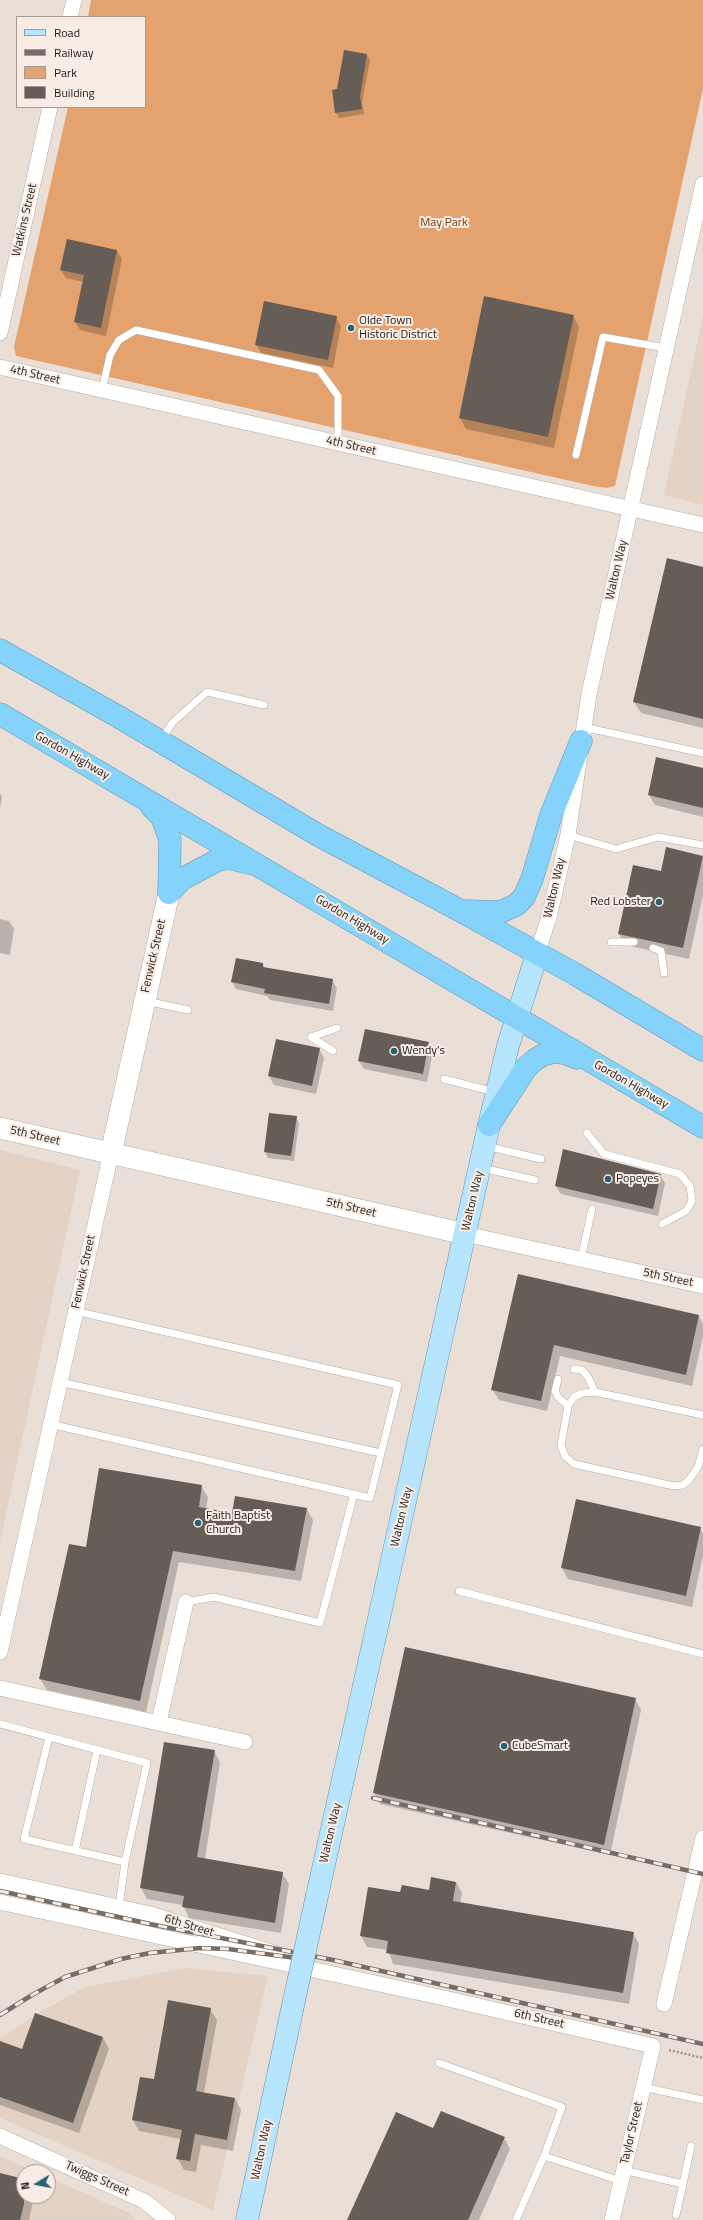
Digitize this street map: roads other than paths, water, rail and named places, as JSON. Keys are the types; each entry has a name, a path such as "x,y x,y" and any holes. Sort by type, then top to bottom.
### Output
{"highway":[{"path":"0,635 65,673 119,717"},
{"path":"0,650 161,741 318,835 461,911 703,1050"},
{"name":"Gordon Highway","path":"0,714 142,796 703,1127"},
{"path":"461,911 499,912 516,905 524,897 532,879 551,815 582,734"},
{"path":"142,796 162,817 167,829 170,840 169,893"},
{"path":"169,893 182,879 218,860 229,858 259,866"},
{"path":"490,1125 526,1068 543,1055 564,1053 598,1066"}],"main road":[{"name":"Fenwick Street","path":"111,1153 169,893"},
{"name":"Walton Way","path":"247,2220 317,1896 497,1093 517,1018 537,954"},
{"name":"5th Street","path":"0,1128 465,1234"}],"street":[{"path":"70,16 74,0"},
{"name":"Watkins Street","path":"0,333 50,108"},
{"name":"Walton Way","path":"537,954 549,917 568,835 582,734 703,184"},
{"name":"4th Street","path":"0,367 703,525"},
{"name":"Fenwick Street","path":"0,1652 111,1153"},
{"name":"5th Street","path":"465,1234 703,1286"},
{"path":"159,1722 186,1602"},
{"path":"0,1688 245,1742"},
{"path":"664,2004 703,1838"},
{"name":"6th Street","path":"0,1881 150,1914 374,1983"},
{"name":"6th Street","path":"0,1902 374,1983 653,2046"},
{"name":"Taylor Street","path":"612,2220 653,2046"},
{"name":"Twiggs Street","path":"0,2136 144,2200 168,2220"}],"lane":[{"path":"102,390 110,356 120,340 136,330 319,370 338,396 338,443"},
{"path":"576,455 603,337 666,348"},
{"path":"161,741 173,722 207,692 264,705"},
{"path":"582,734 703,753"},
{"path":"568,835 616,848 658,838 703,846"},
{"path":"611,942 634,942"},
{"path":"653,948 661,951 664,972"},
{"path":"144,1001 188,1010"},
{"path":"334,1051 311,1036 337,1028"},
{"path":"444,1079 497,1093"},
{"path":"587,1133 604,1154 680,1174 690,1186 692,1201 686,1211 662,1224"},
{"path":"485,1146 540,1159"},
{"path":"480,1168 535,1180"},
{"path":"581,1259 592,1209"},
{"path":"50,1424 370,1498 398,1385 75,1311"},
{"path":"574,1369 582,1370 588,1376 595,1392"},
{"path":"558,1380 555,1391 558,1397 568,1406"},
{"path":"60,1382 381,1453"},
{"path":"703,1415 595,1392 582,1393 574,1397 568,1406 561,1445 565,1456 574,1464 674,1486 683,1485 690,1480 698,1467 703,1449"},
{"path":"186,1602 214,1597 320,1623 354,1494"},
{"path":"459,1591 703,1654"},
{"path":"0,1724 147,1764 125,1862 119,1907"},
{"path":"49,1737 24,1839 125,1862"},
{"path":"75,1850 97,1750"},
{"path":"439,2063 562,2107 544,2156 516,2220"},
{"path":"643,2087 703,2100"},
{"path":"676,2215 691,2146"},
{"path":"544,2156 622,2176 682,2184"}],"railway":[{"path":"373,1798 703,1874"},
{"path":"0,1891 150,1924 333,1960 703,2044"},
{"path":"0,2015 65,1977 121,1959 150,1953 200,1948 228,1949 296,1958"}],"place":[{"name":"Olde Town Historic District","path":"351,328"},
{"name":"Red Lobster","path":"659,902"},
{"name":"Wendy's","path":"394,1051"},
{"name":"Popeyes","path":"608,1179"},
{"name":"Faith Baptist Church","path":"198,1523"},
{"name":"CubeSmart","path":"504,1746"}],"park label":[{"name":"May Park","path":"444,223"}]}
